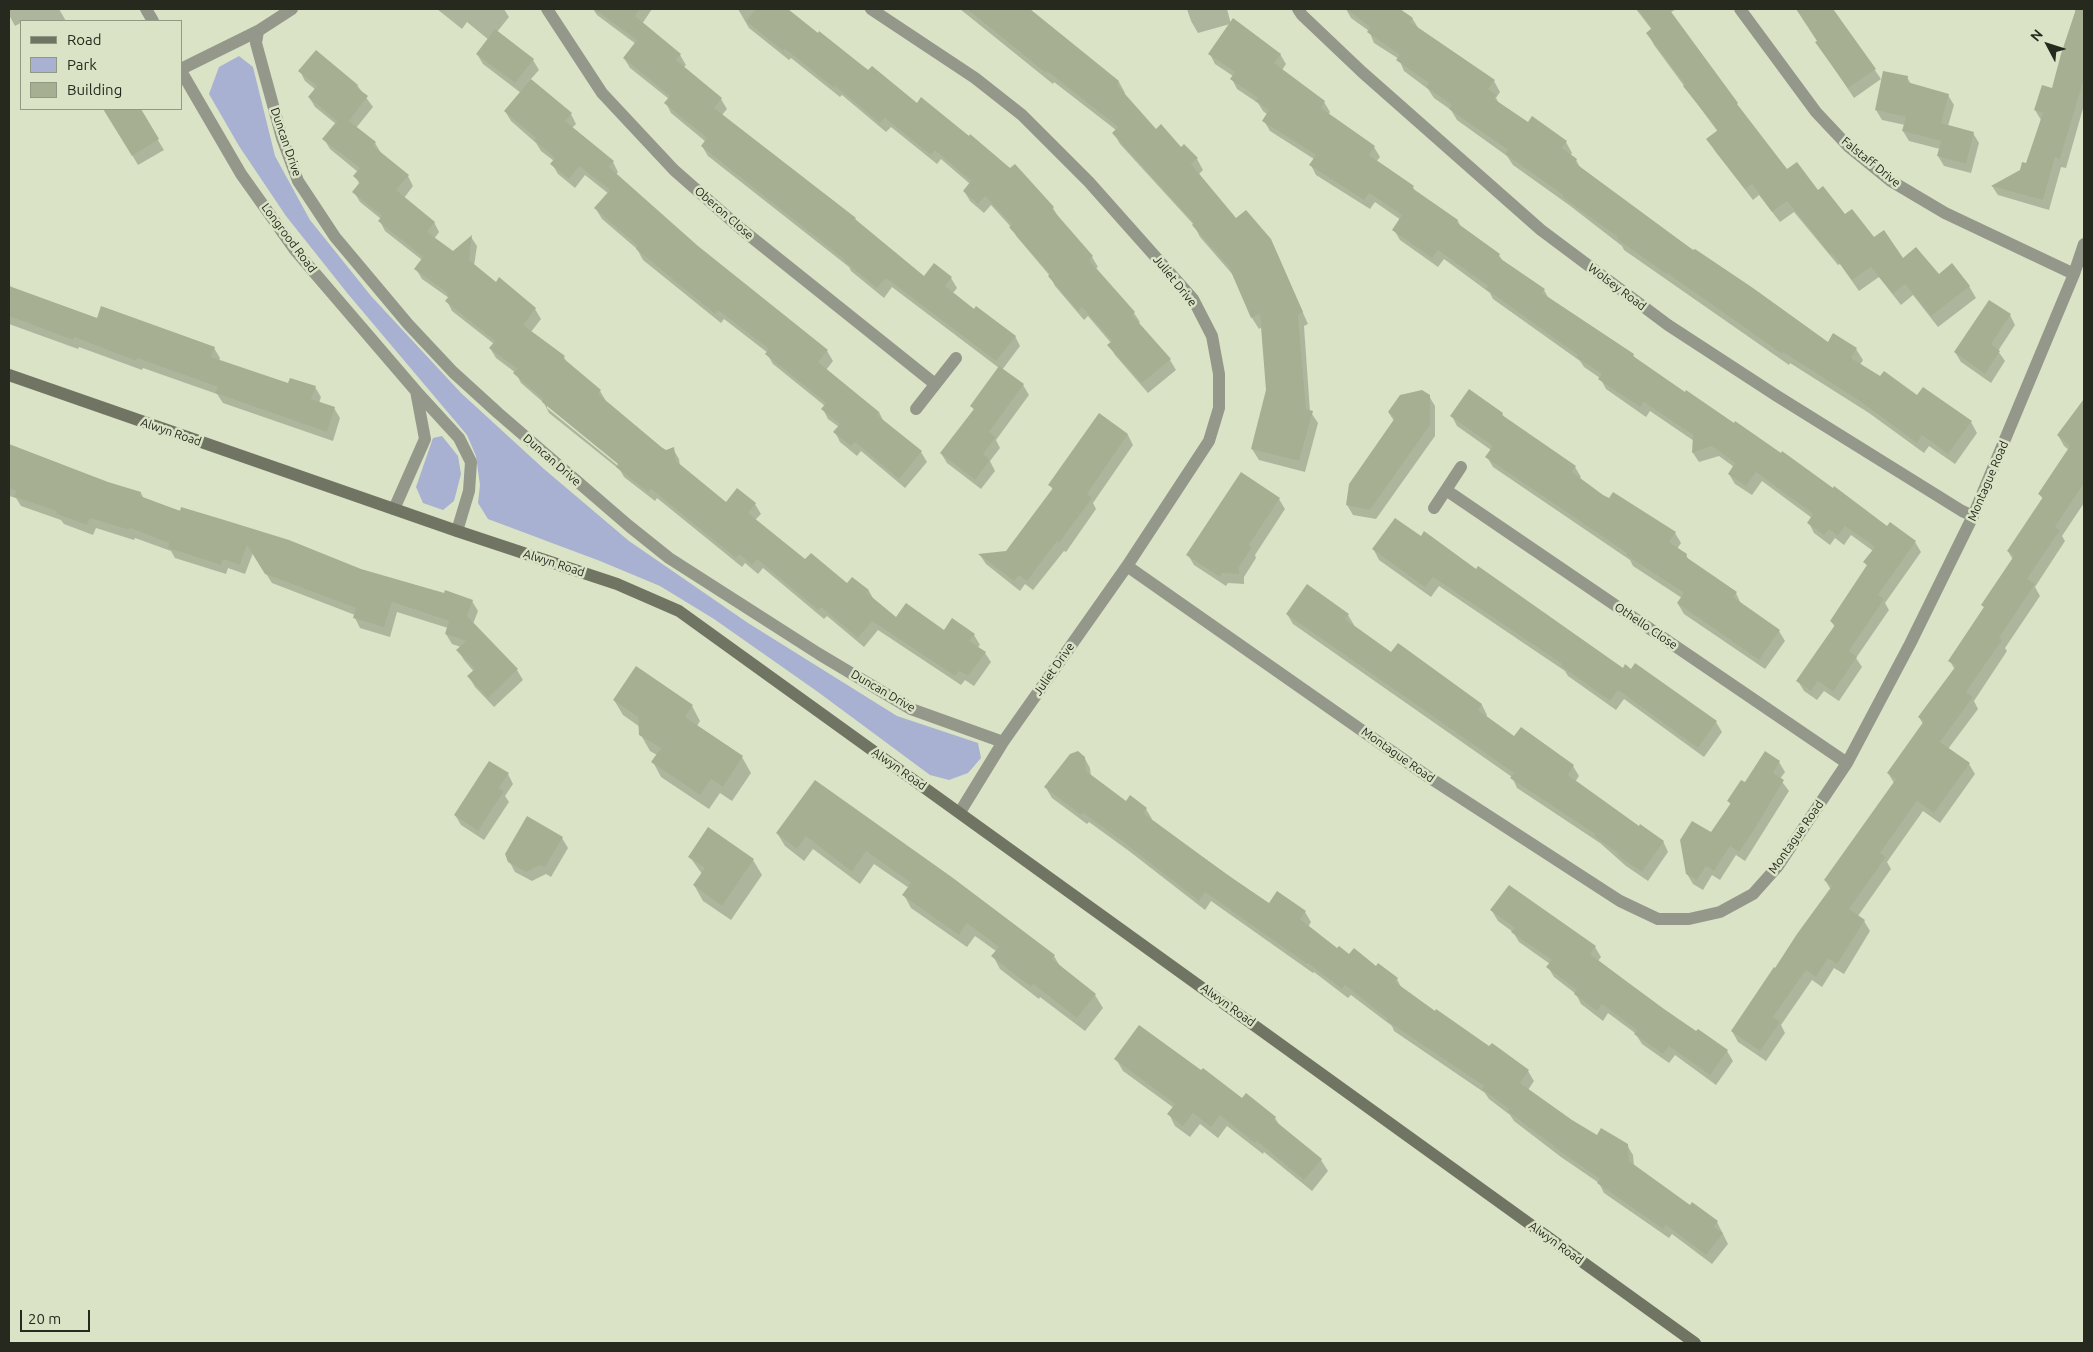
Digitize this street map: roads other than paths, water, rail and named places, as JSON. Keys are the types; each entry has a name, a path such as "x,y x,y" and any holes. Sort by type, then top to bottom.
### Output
{"street":[{"path":"146,9 153,20"},
{"path":"182,69 258,31 292,9"},
{"name":"Oberon Close","path":"547,9 602,93 674,170 740,228 935,384"},
{"name":"Juliet Drive","path":"871,9 975,78 1022,115 1089,182 1194,299 1212,336 1219,374 1219,408 1209,441 1128,566 1003,742 960,812"},
{"name":"Wolsey Road","path":"1298,9 1362,72 1549,236 1668,325 1777,396 1973,516"},
{"name":"Falstaff Drive","path":"1740,9 1816,112 1848,146 1891,181 1945,213 2074,274"},
{"name":"Duncan Drive","path":"258,31 256,43 282,138 298,181 335,238 408,324 453,372 578,482 669,558 819,654 911,709 1003,742"},
{"name":"Longrood Road","path":"182,72 242,174 295,250 416,391 459,438 471,462 469,491 456,531"},
{"name":"Montague Road","path":"1128,566 1427,776 1620,901 1658,919 1689,919 1720,912 1753,894 1778,866 1847,763 1910,644 1973,516 2074,274 2084,244"},
{"path":"916,409 956,358"},
{"name":"Alwyn Road","path":"9,375 456,531 617,584 679,611 1695,1343"},
{"path":"394,509 425,439 416,391"},
{"path":"1434,508 1462,467"},
{"name":"Othello Close","path":"1446,490 1847,763"}]}
